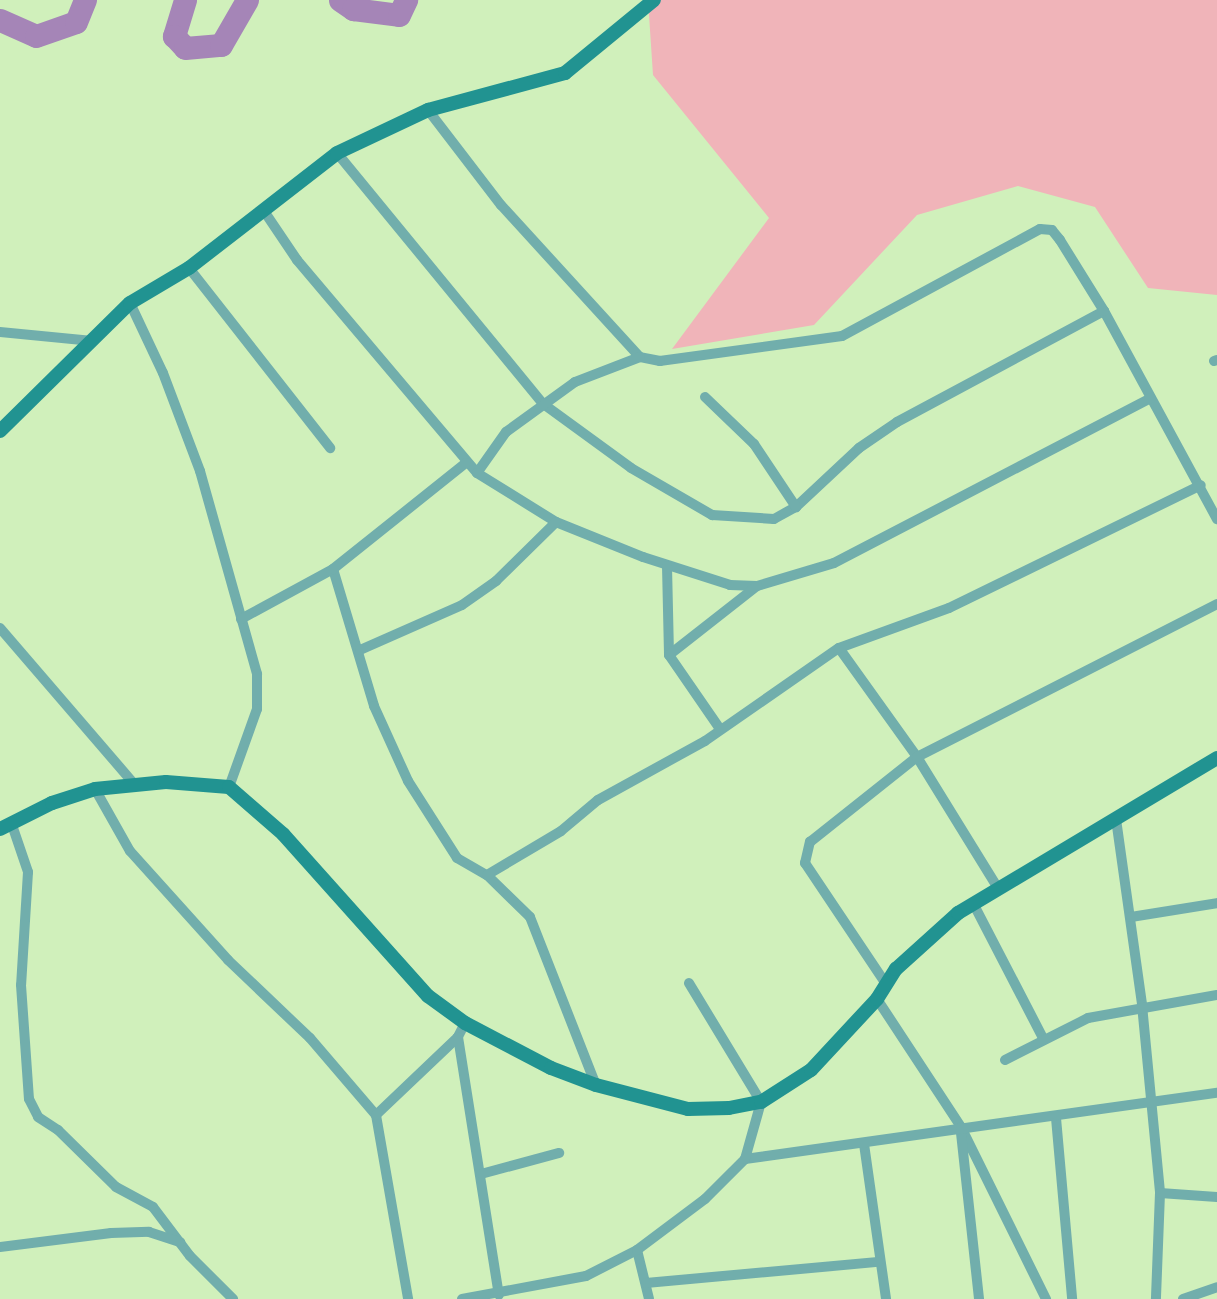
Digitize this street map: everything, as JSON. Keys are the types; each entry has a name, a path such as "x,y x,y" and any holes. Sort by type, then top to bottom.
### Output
{"main road":[{"path":"0,431 29,398 94,341 130,303 189,268 337,153 428,110 565,73 654,0"},
{"path":"6,826 52,803 95,789 134,784 205,783 229,787 283,834 461,1030 596,1085 688,1109 761,1102 811,1070 877,999 884,981 925,940 998,888 1217,758"}],"street":[{"path":"428,110 501,205 640,356"},
{"path":"337,153 542,402 631,468 712,515 774,519 796,507 859,448 897,422 1104,311"},
{"path":"264,211 297,260 477,473 556,522 667,566 730,585 757,586 834,564 1151,398"},
{"path":"477,473 506,432 542,402 575,382 640,356 660,360 842,336 1040,229 1052,230 1060,240 1104,311 1201,485 1217,519"},
{"path":"189,268 330,448"},
{"path":"130,303 193,451 241,619 258,692 229,787"},
{"path":"0,332 94,341"},
{"path":"705,397 754,444 796,507"},
{"path":"241,619 333,569 466,463"},
{"path":"487,876 561,831 598,800 719,729 839,648 949,608 1201,485"},
{"path":"360,650 462,605 516,564 556,522"},
{"path":"667,566 669,655 719,729"},
{"path":"333,569 360,650 374,706 408,781 457,858 487,876 512,897 540,934 596,1085"},
{"path":"669,655 757,586"},
{"path":"884,981 805,863 804,852 810,842 918,757 1217,604"},
{"path":"0,628 134,784"},
{"path":"839,648 918,757 998,888"},
{"path":"95,789 130,851 228,960 310,1038 376,1115 408,1299"},
{"path":"1116,819 1142,1005 1160,1193 1156,1299"},
{"path":"6,826 28,872 22,985 29,1099 38,1117 58,1130 116,1187 153,1207 214,1284 233,1299"},
{"path":"974,903 1043,1038"},
{"path":"1131,916 1217,903"},
{"path":"462,1299 499,1295 586,1276 638,1250 705,1199 745,1159 761,1102 689,983"},
{"path":"1005,1060 1043,1038 1088,1018 1142,1005 1217,995"},
{"path":"877,999 961,1127 1046,1299"},
{"path":"376,1115 461,1030"},
{"path":"461,1030 499,1295"},
{"path":"745,1159 864,1144 961,1127 1150,1105 1217,1093"},
{"path":"1056,1118 1072,1299"},
{"path":"961,1127 979,1299"},
{"path":"864,1144 878,1262 886,1299"},
{"path":"481,1174 559,1153"},
{"path":"1160,1193 1217,1196"},
{"path":"0,1247 111,1233 149,1232 180,1242"},
{"path":"638,1250 649,1299"},
{"path":"646,1283 878,1262"},
{"path":"1183,1299 1217,1287"}],"shaded area":[{"path":"648,0 1217,0 1217,295 1148,288 1095,207 1018,186 917,215 814,325 672,349 769,218 653,75"}],"waterway":[{"path":"0,20 36,36 76,22 85,0"},
{"path":"185,0 174,36 185,48 221,45 247,0"},
{"path":"340,0 353,9 399,15 406,0"}]}
